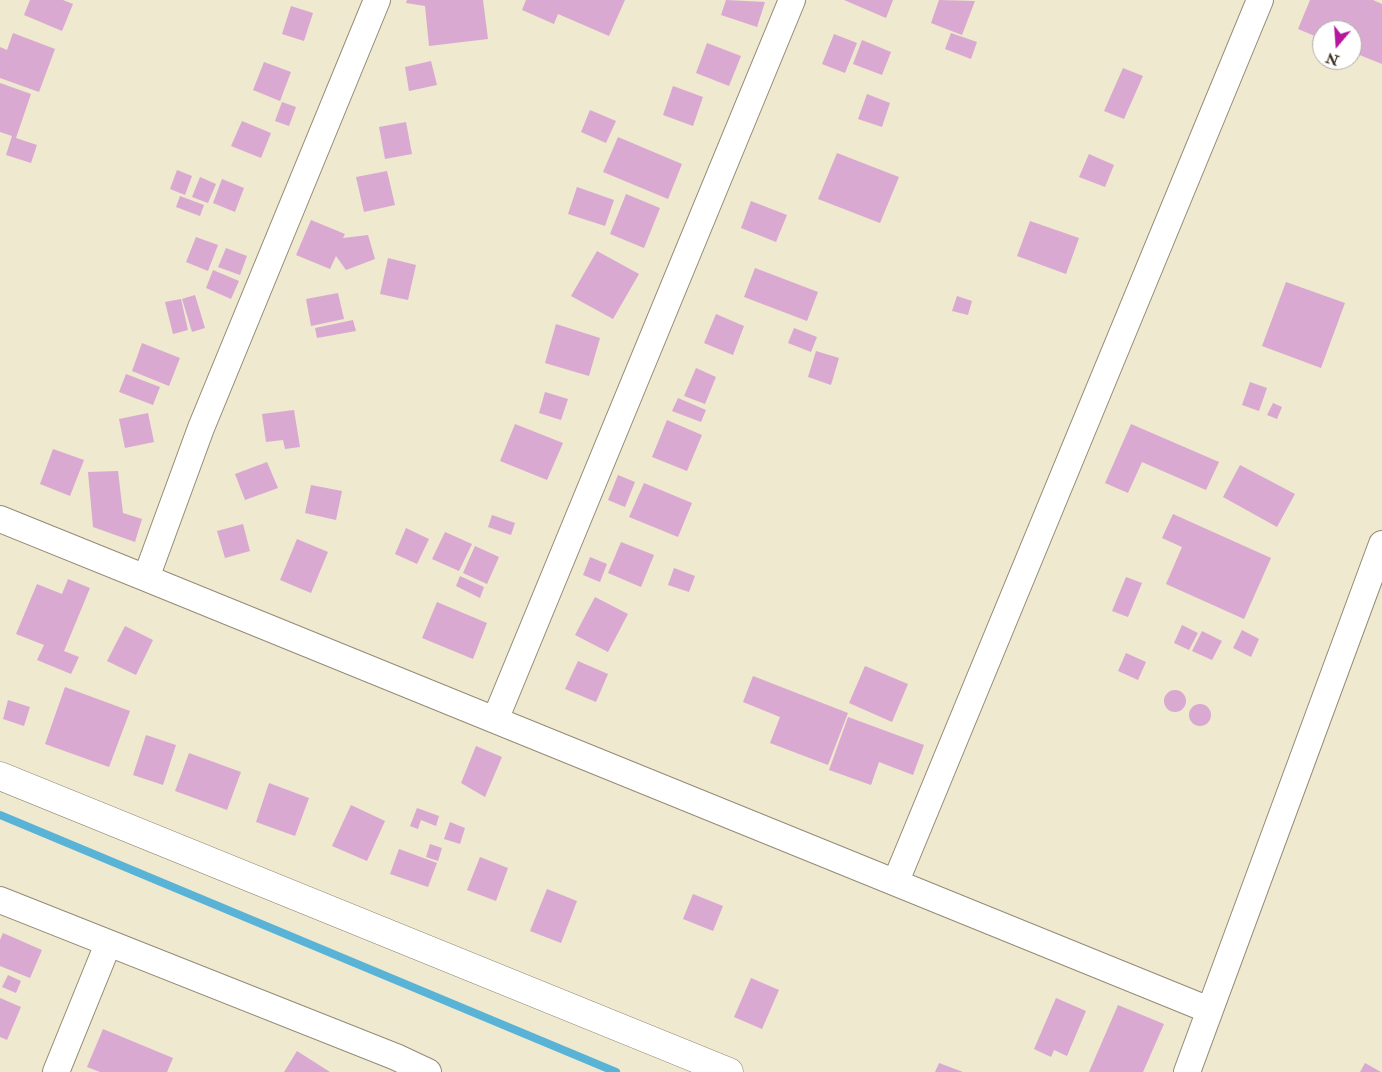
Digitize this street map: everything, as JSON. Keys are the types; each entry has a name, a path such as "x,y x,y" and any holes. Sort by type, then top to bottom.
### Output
{"street":[{"path":"146,578 201,428 377,0"},
{"path":"495,720 792,0"},
{"path":"896,881 1260,0"},
{"path":"0,519 896,881 1209,1010"},
{"path":"1187,1072 1382,544"},
{"path":"0,776 730,1072"},
{"path":"0,900 396,1057 428,1072"},
{"path":"56,1072 108,944"}],"building":[{"path":"30,0 63,0 73,4 62,31 24,15"},
{"path":"407,0 483,0 488,39 429,46 425,6 406,3"},
{"path":"526,0 625,0 609,36 558,14 554,24 522,10"},
{"path":"726,0 765,2 757,27 721,15"},
{"path":"844,0 893,0 886,18"},
{"path":"939,0 975,1 962,35 931,23"},
{"path":"1310,0 1373,0 1382,4 1382,64 1362,56 1362,20 1312,20 1312,35 1298,29"},
{"path":"291,6 313,13 304,41 282,34"},
{"path":"13,33 55,49 39,92 0,78 0,47 7,50"},
{"path":"951,33 977,42 971,59 945,49"},
{"path":"834,34 857,43 845,73 822,64"},
{"path":"862,40 891,52 882,75 853,64"},
{"path":"707,43 741,56 729,86 696,73"},
{"path":"431,61 437,85 409,91 405,67"},
{"path":"264,62 291,72 280,101 253,90"},
{"path":"1123,68 1143,76 1124,119 1104,111"},
{"path":"0,83 31,94 16,138 37,145 31,163 6,155 12,136 0,132"},
{"path":"673,86 703,97 693,126 663,115"},
{"path":"867,94 890,103 882,127 858,119"},
{"path":"282,102 296,107 289,126 275,121"},
{"path":"590,110 616,121 606,143 581,132"},
{"path":"242,121 271,133 261,158 231,146"},
{"path":"406,122 412,154 385,159 379,127"},
{"path":"618,137 682,164 668,199 603,172"},
{"path":"837,153 899,177 880,223 818,199"},
{"path":"1089,154 1114,165 1105,187 1079,177"},
{"path":"177,170 192,176 185,195 170,189"},
{"path":"387,171 395,205 364,212 356,177"},
{"path":"200,177 216,184 208,203 192,197"},
{"path":"222,179 244,188 235,212 213,203"},
{"path":"577,187 614,200 605,226 568,214"},
{"path":"626,194 660,208 644,248 610,234"},
{"path":"180,196 204,205 200,216 176,207"},
{"path":"751,201 787,215 776,242 741,228"},
{"path":"311,220 345,234 343,238 368,235 375,259 346,270 336,256 330,269 296,255"},
{"path":"1030,221 1079,238 1066,274 1017,256"},
{"path":"196,237 218,245 208,271 186,262"},
{"path":"226,248 247,256 240,275 218,267"},
{"path":"597,251 639,274 613,319 571,296"},
{"path":"388,258 416,265 408,300 380,294"},
{"path":"755,268 818,292 807,321 744,297"},
{"path":"213,270 239,281 231,299 206,288"},
{"path":"1286,282 1345,303 1321,368 1262,346"},
{"path":"338,293 344,319 311,326 306,299"},
{"path":"195,295 205,328 192,332 182,299"},
{"path":"957,296 972,301 968,315 952,311"},
{"path":"181,299 188,330 173,334 165,302"},
{"path":"716,314 744,326 733,355 704,343"},
{"path":"353,320 356,331 317,338 315,328"},
{"path":"556,324 600,338 589,376 545,363"},
{"path":"794,328 817,337 811,352 788,343"},
{"path":"142,343 180,358 169,386 132,371"},
{"path":"816,351 839,358 831,385 808,377"},
{"path":"696,368 716,377 705,404 684,396"},
{"path":"126,374 160,387 153,405 119,392"},
{"path":"1250,382 1267,388 1259,411 1242,405"},
{"path":"545,392 568,399 561,420 539,413"},
{"path":"678,398 706,410 701,422 672,411"},
{"path":"1273,403 1282,407 1277,419 1267,415"},
{"path":"294,410 300,447 285,449 283,440 266,442 262,414"},
{"path":"148,413 154,442 125,448 119,419"},
{"path":"667,420 702,435 687,471 652,457"},
{"path":"515,424 563,443 547,480 500,461"},
{"path":"1131,424 1219,462 1206,490 1142,462 1128,493 1105,483"},
{"path":"53,449 84,460 70,496 40,484"},
{"path":"267,462 278,488 245,500 235,474"},
{"path":"1240,465 1295,494 1277,527 1223,497"},
{"path":"118,471 123,513 142,519 135,542 93,527 88,472"},
{"path":"618,475 635,482 625,507 608,500"},
{"path":"644,483 692,503 678,537 629,517"},
{"path":"311,485 342,491 336,520 305,513"},
{"path":"1173,514 1271,558 1244,619 1166,584 1182,547 1162,538"},
{"path":"492,515 515,523 511,535 488,527"},
{"path":"243,524 250,551 225,558 217,531"},
{"path":"406,528 429,539 417,564 395,554"},
{"path":"445,532 472,544 459,571 432,559"},
{"path":"297,539 328,552 311,593 280,580"},
{"path":"621,542 654,555 641,587 608,573"},
{"path":"475,546 499,557 487,584 463,573"},
{"path":"590,557 607,564 600,582 583,575"},
{"path":"674,568 695,576 689,592 668,585"},
{"path":"460,576 484,587 480,598 456,586"},
{"path":"1126,577 1142,583 1128,617 1112,611"},
{"path":"68,579 90,588 64,651 79,657 71,674 37,660 44,645 16,634 37,584 62,594"},
{"path":"595,597 628,614 608,652 575,635"},
{"path":"437,602 487,623 473,659 422,638"},
{"path":"1182,625 1198,633 1189,650 1174,643"},
{"path":"125,626 153,640 136,675 107,661"},
{"path":"1242,630 1259,639 1251,657 1233,648"},
{"path":"1202,631 1222,641 1212,660 1192,651"},
{"path":"1126,653 1146,662 1138,680 1118,671"},
{"path":"578,661 608,674 596,702 565,689"},
{"path":"865,666 908,684 892,722 849,703"},
{"path":"753,676 848,713 828,765 770,743 780,717 743,702"},
{"path":"65,687 130,711 109,767 45,744"},
{"path":"1175,690 1183,693 1186,701 1183,709 1175,712 1167,709 1164,701 1167,693"},
{"path":"8,700 30,707 24,726 3,719"},
{"path":"1200,704 1208,707 1211,715 1208,723 1200,726 1192,723 1189,715 1192,707"},
{"path":"848,717 924,745 913,775 879,762 871,785 829,770"},
{"path":"146,735 176,745 163,785 133,775"},
{"path":"476,746 502,757 485,797 461,783"},
{"path":"189,753 241,772 227,810 175,791"},
{"path":"269,783 309,798 295,836 256,822"},
{"path":"351,805 385,821 367,861 332,846"},
{"path":"417,808 439,816 436,826 421,820 418,829 410,826"},
{"path":"450,822 465,828 460,844 444,839"},
{"path":"430,844 442,848 438,861 426,857"},
{"path":"399,849 437,863 428,887 390,874"},
{"path":"480,857 508,868 496,901 467,890"},
{"path":"547,889 577,901 561,943 530,931"},
{"path":"693,894 723,906 713,931 683,919"},
{"path":"3,933 42,950 30,978 0,966 0,940"},
{"path":"8,975 21,981 16,993 2,987"},
{"path":"751,978 779,990 762,1029 734,1017"},
{"path":"0,998 21,1007 7,1040 0,1037"},
{"path":"1056,998 1086,1011 1067,1056 1054,1050 1051,1057 1034,1049"},
{"path":"1118,1005 1164,1024 1143,1072 1089,1072"},
{"path":"103,1029 173,1058 167,1072 100,1072 87,1067"},
{"path":"297,1051 330,1072 284,1072"},
{"path":"939,1063 963,1072 935,1072"},
{"path":"1365,1063 1381,1072 1360,1072"}],"waterway":[{"path":"0,815 616,1072"}]}
